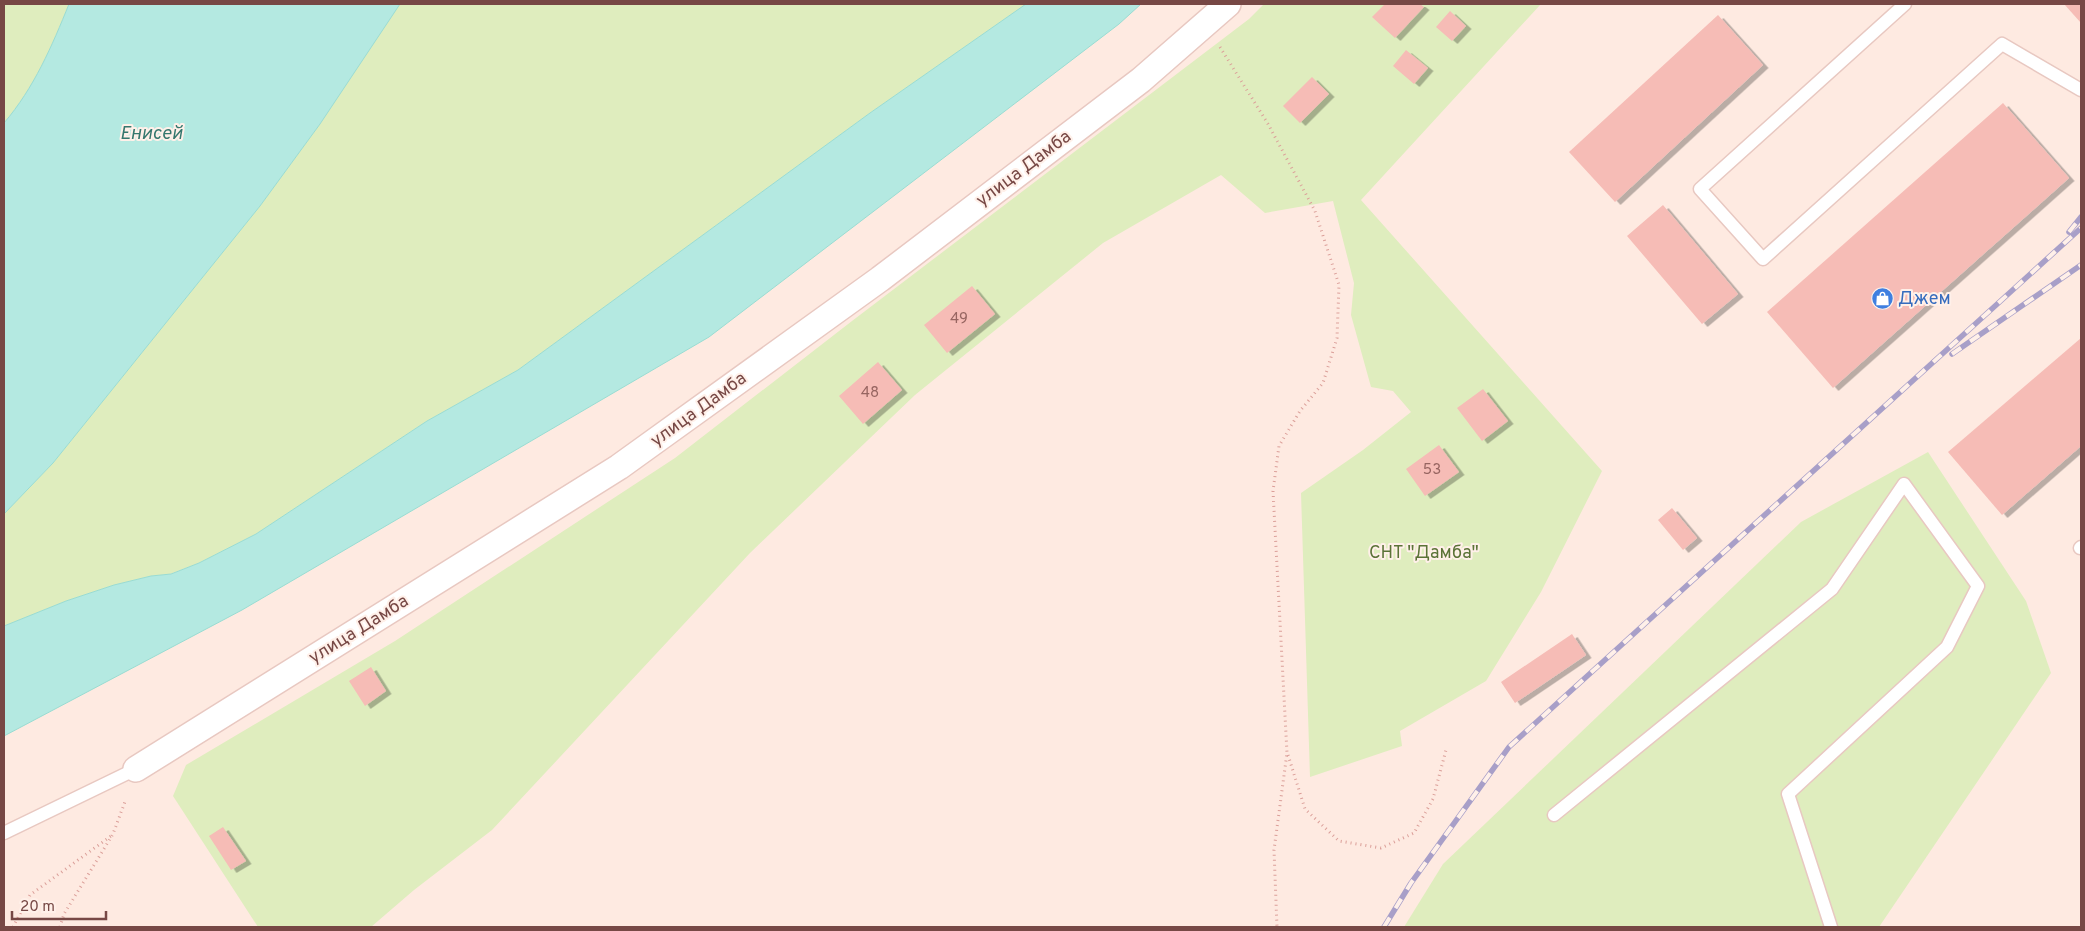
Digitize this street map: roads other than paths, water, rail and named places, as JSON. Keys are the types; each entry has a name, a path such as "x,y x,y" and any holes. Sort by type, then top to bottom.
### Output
{"street":[{"name":"улица Дамба","path":"136,769 619,467 888,273 1141,80 1228,4"}],"lane":[{"path":"1905,4 1700,189 1763,259 2002,44 2081,90"},
{"path":"1554,815 1832,589 1904,484 1978,586 1947,647 1788,794 1831,927"},
{"path":"4,833 136,769"}],"water":[{"name":"Енисей","path":"69,4 400,4 320,124 260,206 53,463 4,514 4,123 15,110 33,81 49,51"},
{"path":"1026,4 1141,4 1119,24 709,337 242,610 4,736 4,626 66,601 114,585 151,576 171,574 199,563 256,534 427,421 518,370 870,113"}],"railway":[{"path":"2069,232 2081,217"},
{"path":"1384,927 1411,883 1509,747 2081,228"},
{"path":"1952,354 2081,265"}],"place":[{"name":"Джем","path":"1882,299"}],"park label":[{"name":"СНТ \"Дамба\"","path":"1424,553"}]}
